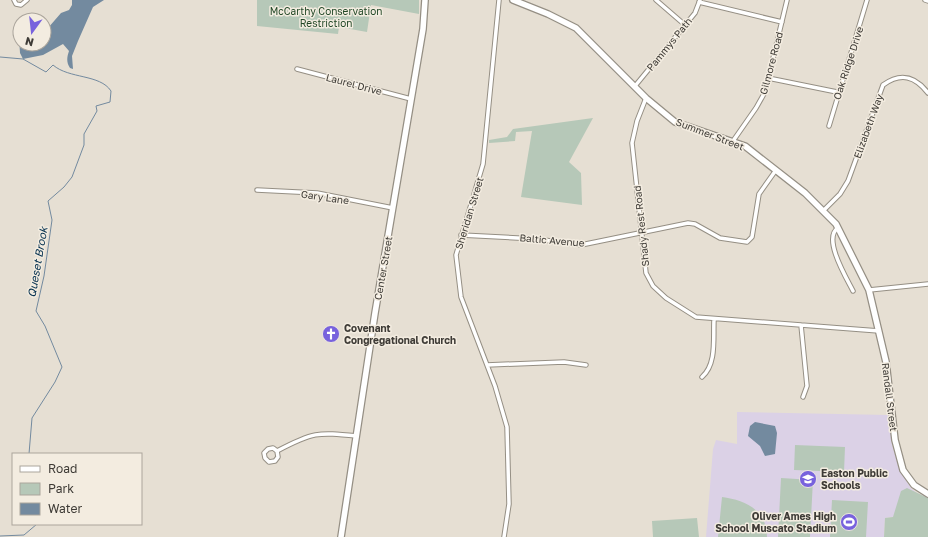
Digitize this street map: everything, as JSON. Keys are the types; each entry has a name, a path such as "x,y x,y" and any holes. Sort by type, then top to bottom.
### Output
{"street":[{"path":"14,0 16,4 21,5 27,0"},
{"name":"Center Street","path":"341,537 422,29 425,0"},
{"name":"Sheridan Street","path":"499,0 483,164 470,213 461,235 456,255 460,298 487,366 507,427 509,504 504,537"},
{"name":"Summer Street","path":"514,0 548,14 576,28 646,98 675,122 691,129 745,146 776,170 824,210 838,228 869,290"},
{"path":"656,0 685,25"},
{"name":"Gilmore Road","path":"733,141 761,100 768,78 787,0"},
{"name":"Oak Ridge Drive","path":"829,126 837,92 867,0"},
{"path":"700,1 782,22"},
{"name":"Pammys Path","path":"635,86 685,25 694,13 700,1"},
{"name":"Laurel Drive","path":"297,69 410,99"},
{"name":"Elizabeth Way","path":"824,210 840,194 848,180 884,85 891,80 906,77 918,81 928,92"},
{"path":"768,78 837,92"},
{"name":"Shady Rest Road","path":"646,98 636,120 632,143 646,273 653,286 681,309 696,317 714,320 880,331"},
{"name":"Baltic Avenue","path":"461,235 536,239 581,245 610,240 674,225 695,224 720,238 738,242 750,241 754,230 759,194 776,170"},
{"name":"Gary Lane","path":"257,190 317,193 393,208"},
{"path":"838,228 834,233 833,243 841,268 853,291"},
{"path":"869,290 928,284"},
{"name":"Randall Street","path":"869,290 880,331 886,362 895,440 899,458 907,476 921,491 928,494"},
{"path":"702,377 708,372 711,364 714,320"},
{"path":"801,325 807,386 803,397"},
{"path":"487,366 552,362 586,365"},
{"path":"277,451 312,434 325,433 357,436"},
{"path":"273,448 277,451 278,457 275,461 269,462 265,458 264,453 268,449 273,448"}],"shaded area":[{"name":"Easton Public Schools","path":"737,412 889,415 892,445 900,471 911,488 917,493 928,498 928,512 885,518 884,537 706,537 713,449 716,440 737,444"}],"green space":[{"name":"McCarthy Conservation Restriction","path":"257,0 419,0 419,14 371,5 367,32 339,27 338,34 257,26"},
{"path":"593,118 569,162 581,173 582,205 521,197 532,131 516,132 515,141 489,143 489,140 507,137 513,129"},
{"path":"795,445 845,447 844,472 794,470"},
{"path":"781,478 813,480 810,537 778,537"},
{"path":"907,488 928,498 928,537 884,537 885,518 893,517 901,491"},
{"path":"722,497 731,498 746,504 759,513 766,528 767,537 718,537"},
{"name":"Oliver Ames High School Muscato Stadium","path":"832,500 868,502 866,537 830,537"},
{"path":"697,518 699,537 653,537 652,521"}],"water":[{"path":"72,0 104,0 93,7 72,56 73,69 70,68 67,62 69,51 63,44 52,50 52,23 61,13 69,10 72,5"},
{"path":"48,52 43,55 23,59 20,53"},
{"path":"755,422 775,426 777,433 775,454 765,456 760,446 748,436 750,426"}],"waterway":[{"name":"Queset Brook","path":"0,57 23,59 46,72 53,65 67,73 100,82 111,91 110,102 96,106 97,111 84,134 84,145 72,177 64,187 48,201 52,220 44,276 36,311 45,326 62,367 55,382 32,418 29,453"},
{"name":"Queset Brook","path":"0,536 24,535 36,525"}],"place":[{"name":"Covenant Congregational Church","path":"331,334"},
{"name":"Easton Public Schools","path":"808,479"},
{"name":"Oliver Ames High School Muscato Stadium","path":"849,522"}]}
